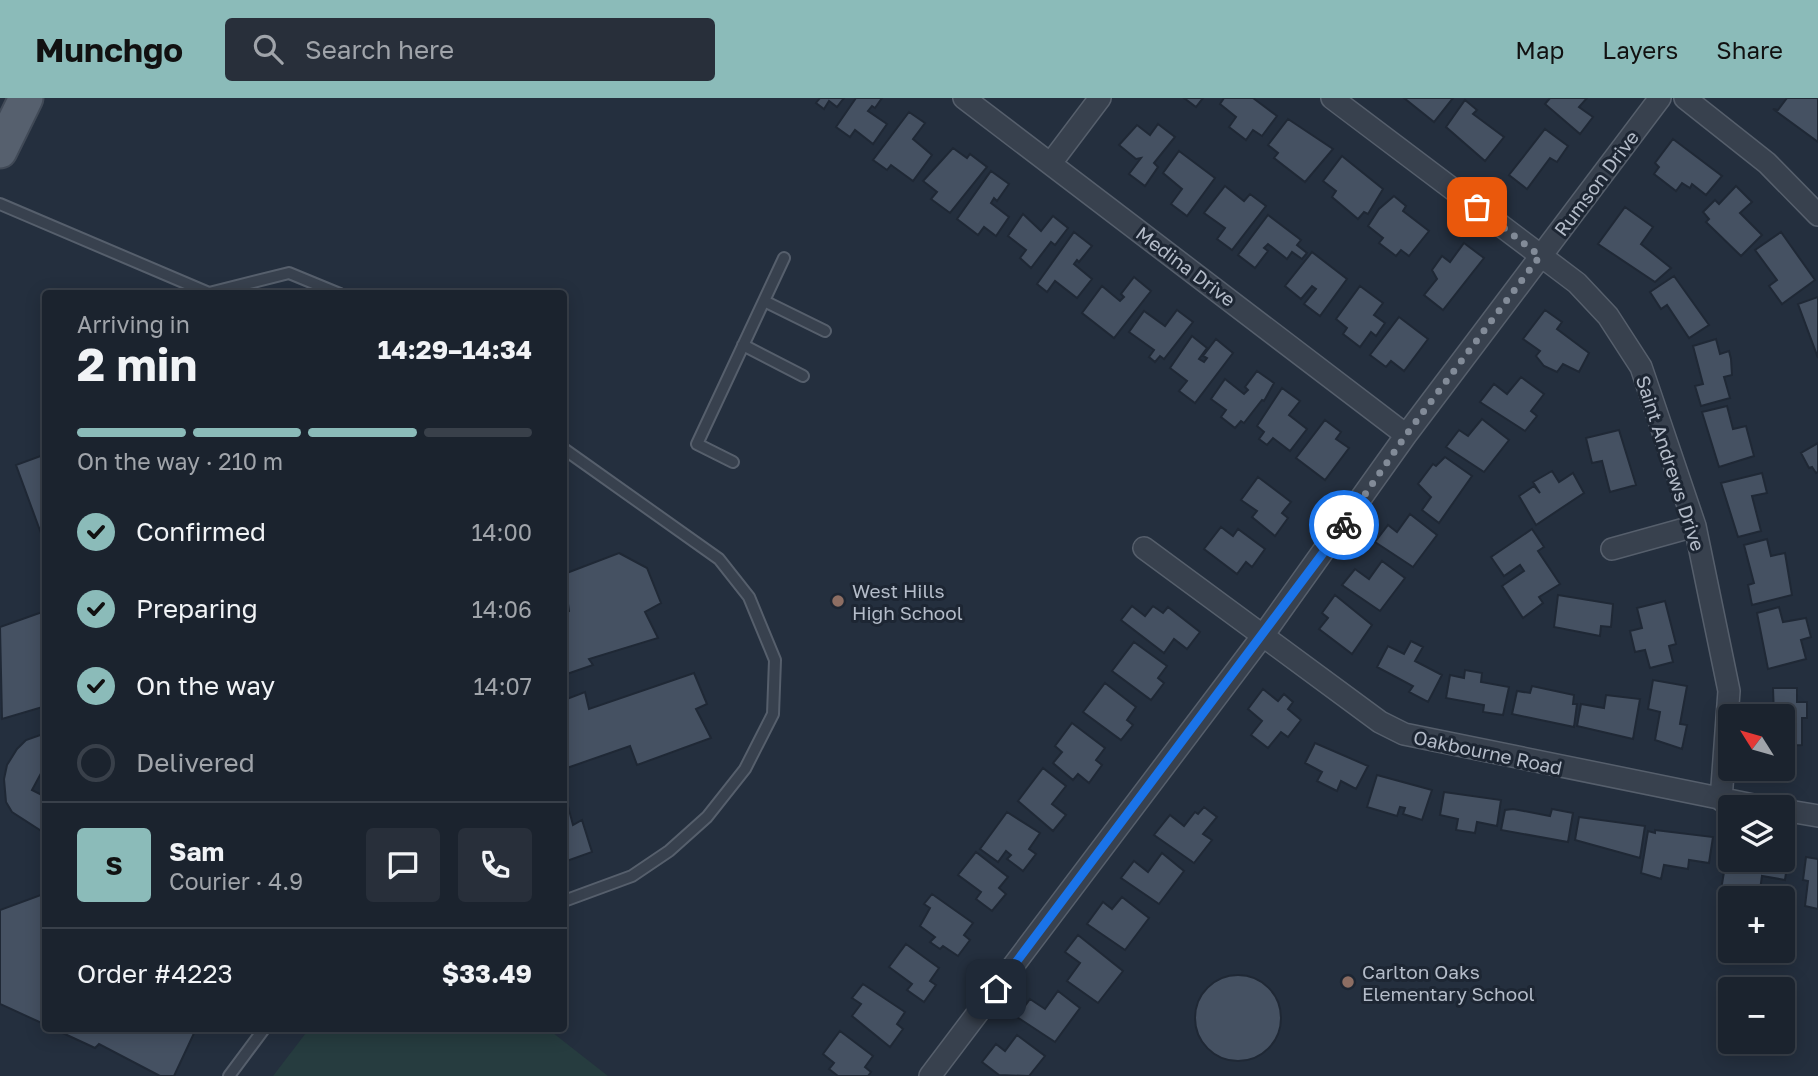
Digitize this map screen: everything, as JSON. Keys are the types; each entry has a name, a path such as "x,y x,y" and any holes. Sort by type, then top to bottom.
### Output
{"main road":[{"path":"0,151 26,98"}],"street":[{"name":"Medina Drive","path":"964,98 1406,435"},
{"path":"1051,163 1100,98"},
{"name":"Saint Andrews Drive","path":"1332,98 1593,299 1632,350 1648,385 1695,526 1729,691 1721,795"},
{"name":"Rumson Drive","path":"930,1076 1264,634 1406,435 1660,98"},
{"path":"1685,98 1767,163 1818,215"},
{"path":"1612,549 1695,526"},
{"name":"Oakbourne Road","path":"1144,548 1380,722 1404,734 1718,799"},
{"path":"1795,812 1818,816"}],"lane":[{"path":"0,204 202,290"},
{"path":"733,462 697,444 784,258"},
{"path":"221,290 289,273 330,290"},
{"path":"764,300 825,331"},
{"path":"743,345 803,376"},
{"path":"567,451 719,559 749,597 775,660 773,714 745,769 707,817 669,851 632,876 567,900"},
{"path":"229,1076 262,1032"}],"green space":[{"path":"307,1032 552,1032 608,1076 273,1076"}],"building":[{"path":"820,98 844,98 837,107 829,101 824,109 816,103"},
{"path":"856,98 882,98 875,108 872,106 868,111 887,124 873,144 855,130 850,137 836,127"},
{"path":"1184,98 1203,98 1196,107"},
{"path":"1224,98 1253,98 1277,116 1262,136 1253,130 1246,140 1229,127 1236,117 1220,104"},
{"path":"1404,98 1453,98 1434,122"},
{"path":"1550,98 1587,98 1579,107 1593,117 1580,134 1545,104"},
{"path":"1787,98 1818,98 1818,142 1773,109 1778,110"},
{"path":"1465,100 1477,110 1473,114 1504,137 1485,161 1446,127"},
{"path":"909,112 925,123 913,139 932,155 913,181 891,165 887,170 873,160"},
{"path":"1288,119 1333,149 1305,182 1274,158 1278,153 1268,145"},
{"path":"1158,124 1175,137 1154,163 1158,167 1145,186 1129,174 1141,158 1136,159 1119,145 1137,125 1150,135"},
{"path":"1545,129 1568,146 1557,162 1550,158 1527,189 1509,175"},
{"path":"1673,139 1722,176 1706,195 1692,184 1690,188 1682,183 1676,191 1654,174 1659,167 1655,163"},
{"path":"953,148 967,158 970,154 987,167 950,213 931,199 937,192 923,181"},
{"path":"1179,151 1215,178 1187,216 1171,204 1182,189 1163,173"},
{"path":"1342,156 1383,189 1368,214 1364,212 1358,219 1332,197 1336,191 1323,181"},
{"path":"991,171 1009,184 997,201 994,198 991,203 1009,217 996,236 984,227 978,235 957,219"},
{"path":"1225,186 1244,201 1250,194 1266,206 1232,250 1217,239 1225,228 1204,213"},
{"path":"1736,186 1752,202 1740,213 1762,235 1741,256 1706,222 1709,219 1703,212 1715,200 1719,204"},
{"path":"1394,196 1406,206 1403,211 1429,231 1409,256 1401,250 1396,256 1379,243 1383,238 1368,226 1379,209"},
{"path":"1625,207 1653,227 1641,244 1671,268 1655,282 1598,244"},
{"path":"1023,214 1041,231 1053,216 1068,228 1055,245 1051,242 1031,268 1020,258 1026,250 1008,236"},
{"path":"1268,215 1301,240 1297,245 1307,253 1302,259 1292,252 1287,259 1268,244 1264,248 1268,251 1255,268 1238,255"},
{"path":"1074,232 1092,246 1079,262 1077,260 1074,264 1092,279 1077,298 1055,281 1047,292 1037,284"},
{"path":"1781,232 1815,280 1782,304 1769,286 1777,280 1755,250"},
{"path":"1464,243 1484,258 1443,310 1424,295 1437,279 1432,270 1442,256 1450,262"},
{"path":"1312,252 1347,279 1320,316 1304,304 1316,289 1312,286 1301,299 1285,286"},
{"path":"1674,276 1709,325 1689,338 1667,305 1661,309 1650,292"},
{"path":"1134,277 1151,291 1114,338 1082,313 1102,286 1120,301 1124,297 1121,294"},
{"path":"1360,286 1383,303 1374,315 1385,323 1376,336 1371,332 1360,347 1343,334 1347,328 1336,319"},
{"path":"1818,297 1818,358 1798,304"},
{"path":"1177,310 1193,322 1164,359 1160,356 1155,362 1149,357 1154,350 1129,332 1144,311 1165,326"},
{"path":"1545,310 1562,322 1557,329 1589,353 1579,372 1563,364 1557,372 1544,366 1536,356 1540,351 1523,339"},
{"path":"1399,317 1428,339 1404,371 1391,361 1386,367 1370,355"},
{"path":"1192,336 1207,348 1199,359 1204,362 1207,358 1203,356 1216,339 1233,353 1195,403 1179,391 1187,381 1170,368"},
{"path":"1716,339 1720,354 1729,351 1731,359 1732,375 1724,377 1730,398 1701,406 1695,386 1703,384 1693,346"},
{"path":"1257,371 1274,383 1264,401 1262,400 1244,423 1241,421 1235,428 1221,417 1226,410 1211,399 1225,379 1244,394 1248,390 1245,387"},
{"path":"1521,377 1544,394 1531,411 1537,416 1525,431 1480,402 1494,384 1507,394"},
{"path":"1282,388 1300,401 1289,415 1307,429 1290,451 1273,438 1267,445 1259,439 1264,432 1257,426"},
{"path":"1727,406 1733,429 1746,426 1754,456 1719,467 1702,412"},
{"path":"1482,419 1509,440 1484,472 1446,447 1459,430 1468,436"},
{"path":"1325,420 1341,432 1336,439 1349,448 1325,480 1296,458"},
{"path":"1619,430 1636,485 1610,492 1602,461 1592,463 1586,438"},
{"path":"1818,443 1816,473 1812,467 1809,468 1801,453"},
{"path":"42,455 42,536 16,465"},
{"path":"1445,457 1472,476 1439,523 1422,510 1431,497 1418,484 1433,464 1436,466"},
{"path":"1552,471 1559,482 1573,473 1584,493 1536,525 1519,496 1534,486 1540,493 1533,482"},
{"path":"1762,473 1767,493 1752,496 1761,531 1738,537 1721,483"},
{"path":"1258,477 1291,502 1282,513 1288,518 1275,536 1252,517 1257,511 1241,500"},
{"path":"1410,514 1437,535 1413,567 1375,542 1388,525 1397,532"},
{"path":"1221,527 1233,536 1238,529 1265,549 1252,567 1246,562 1237,574 1204,549"},
{"path":"1532,529 1544,547 1538,551 1560,584 1539,597 1543,603 1523,618 1502,586 1524,571 1520,565 1504,576 1491,557"},
{"path":"1767,539 1771,556 1785,553 1792,595 1752,605 1748,585 1754,583 1744,545"},
{"path":"619,553 647,568 661,603 645,612 658,638 589,659 593,665 567,674 567,573"},
{"path":"1382,561 1405,578 1380,611 1342,585 1355,569 1369,579"},
{"path":"1335,595 1372,625 1352,654 1319,629 1328,618 1322,613"},
{"path":"1558,595 1613,604 1611,627 1601,626 1600,636 1554,627"},
{"path":"1665,601 1676,644 1669,646 1673,662 1650,668 1645,650 1635,652 1630,631 1642,628 1637,608"},
{"path":"1132,606 1145,616 1153,606 1163,613 1168,607 1200,632 1187,649 1174,639 1164,653 1121,620"},
{"path":"1779,607 1783,622 1806,618 1811,637 1801,640 1806,659 1768,669 1757,613"},
{"path":"42,612 42,707 2,719 0,627"},
{"path":"1411,641 1423,647 1415,661 1442,675 1428,702 1409,692 1413,686 1377,667 1388,646 1404,654"},
{"path":"1134,642 1167,666 1158,678 1164,683 1151,700 1112,671"},
{"path":"1465,670 1482,673 1481,682 1509,687 1503,715 1483,712 1484,705 1446,698 1450,675 1464,678"},
{"path":"694,673 707,704 696,709 711,738 637,765 630,746 567,768 567,699 585,692 589,709"},
{"path":"1653,680 1687,686 1680,724 1687,725 1682,749 1655,740 1660,712 1648,709"},
{"path":"1105,683 1136,707 1127,720 1133,725 1121,740 1083,712"},
{"path":"1532,686 1574,695 1573,704 1577,704 1574,727 1512,714 1517,691 1530,693"},
{"path":"1773,688 1797,688 1797,702 1807,702 1807,718 1802,718 1802,745 1796,745 1796,704 1774,704"},
{"path":"1263,689 1278,701 1284,694 1293,702 1288,709 1301,720 1288,737 1281,732 1268,748 1251,735 1262,721 1248,709"},
{"path":"1606,695 1640,699 1633,739 1577,726 1581,704 1604,708"},
{"path":"1072,723 1105,748 1096,760 1102,765 1089,783 1078,774 1073,780 1053,763 1062,752 1055,746"},
{"path":"42,734 42,771 32,790 42,795 42,831 12,812 6,802 4,779 7,765 26,740"},
{"path":"1315,743 1368,766 1356,789 1341,781 1337,791 1317,781 1322,772 1305,763"},
{"path":"1043,768 1066,786 1052,804 1066,815 1053,831 1018,801"},
{"path":"1377,775 1432,790 1422,820 1403,814 1405,808 1400,807 1397,816 1367,807"},
{"path":"1444,792 1501,800 1497,826 1477,822 1475,833 1456,830 1458,819 1440,815"},
{"path":"567,802 573,825 582,820 592,852 567,861"},
{"path":"1204,807 1217,817 1203,834 1212,840 1194,863 1154,835 1170,815 1184,826 1195,812 1198,814"},
{"path":"1552,809 1573,813 1568,842 1501,830 1505,810 1550,816"},
{"path":"1007,812 1040,833 1029,849 1036,854 1023,871 1007,859 1011,855 1006,851 998,862 980,849"},
{"path":"1579,817 1645,826 1640,858 1575,840"},
{"path":"1655,830 1713,837 1709,863 1689,860 1688,869 1664,865 1661,879 1641,873 1648,831 1655,833"},
{"path":"976,852 1008,877 999,888 1006,894 992,911 976,899 981,892 958,875"},
{"path":"1162,853 1184,871 1159,904 1121,878 1134,861 1148,872"},
{"path":"1806,857 1818,859 1818,909 1805,906 1808,881 1803,880"},
{"path":"1724,872 1786,872 1785,880 1762,876 1761,886 1722,886"},
{"path":"932,894 973,923 964,935 970,940 958,956 943,946 940,949 930,942 935,937 920,926 930,908 924,904"},
{"path":"41,895 42,1023 0,1004 0,910"},
{"path":"1122,897 1149,918 1125,950 1087,924 1103,902 1112,909"},
{"path":"1078,935 1123,971 1098,1003 1067,981 1080,963 1065,952"},
{"path":"906,944 939,968 930,981 936,985 924,1002 907,990 912,984 889,967"},
{"path":"1230,975 1246,975 1269,987 1278,1001 1281,1018 1278,1035 1269,1049 1246,1061 1230,1061 1214,1054 1202,1042 1195,1026 1195,1010 1202,994 1214,982"},
{"path":"863,984 905,1012 897,1024 903,1029 890,1047 852,1016 861,1004 852,998"},
{"path":"1058,991 1080,1008 1055,1042 1017,1017 1030,999 1045,1009"},
{"path":"840,1031 873,1056 865,1067 871,1072 868,1076 838,1076 829,1069 834,1063 823,1054"},
{"path":"60,1032 195,1032 174,1076 160,1076 99,1044 95,1048"},
{"path":"1017,1035 1045,1056 1029,1076 999,1075 982,1062 996,1044 1005,1051"}],"way so far":[{"path":"1344,525 1406,435 1540,256 1477,207"}],"place":[{"name":"West Hills High School","path":"838,601"},
{"name":"Carlton Oaks Elementary School","path":"1348,982"}],"route":[{"path":"996,989 1344,525"}]}
